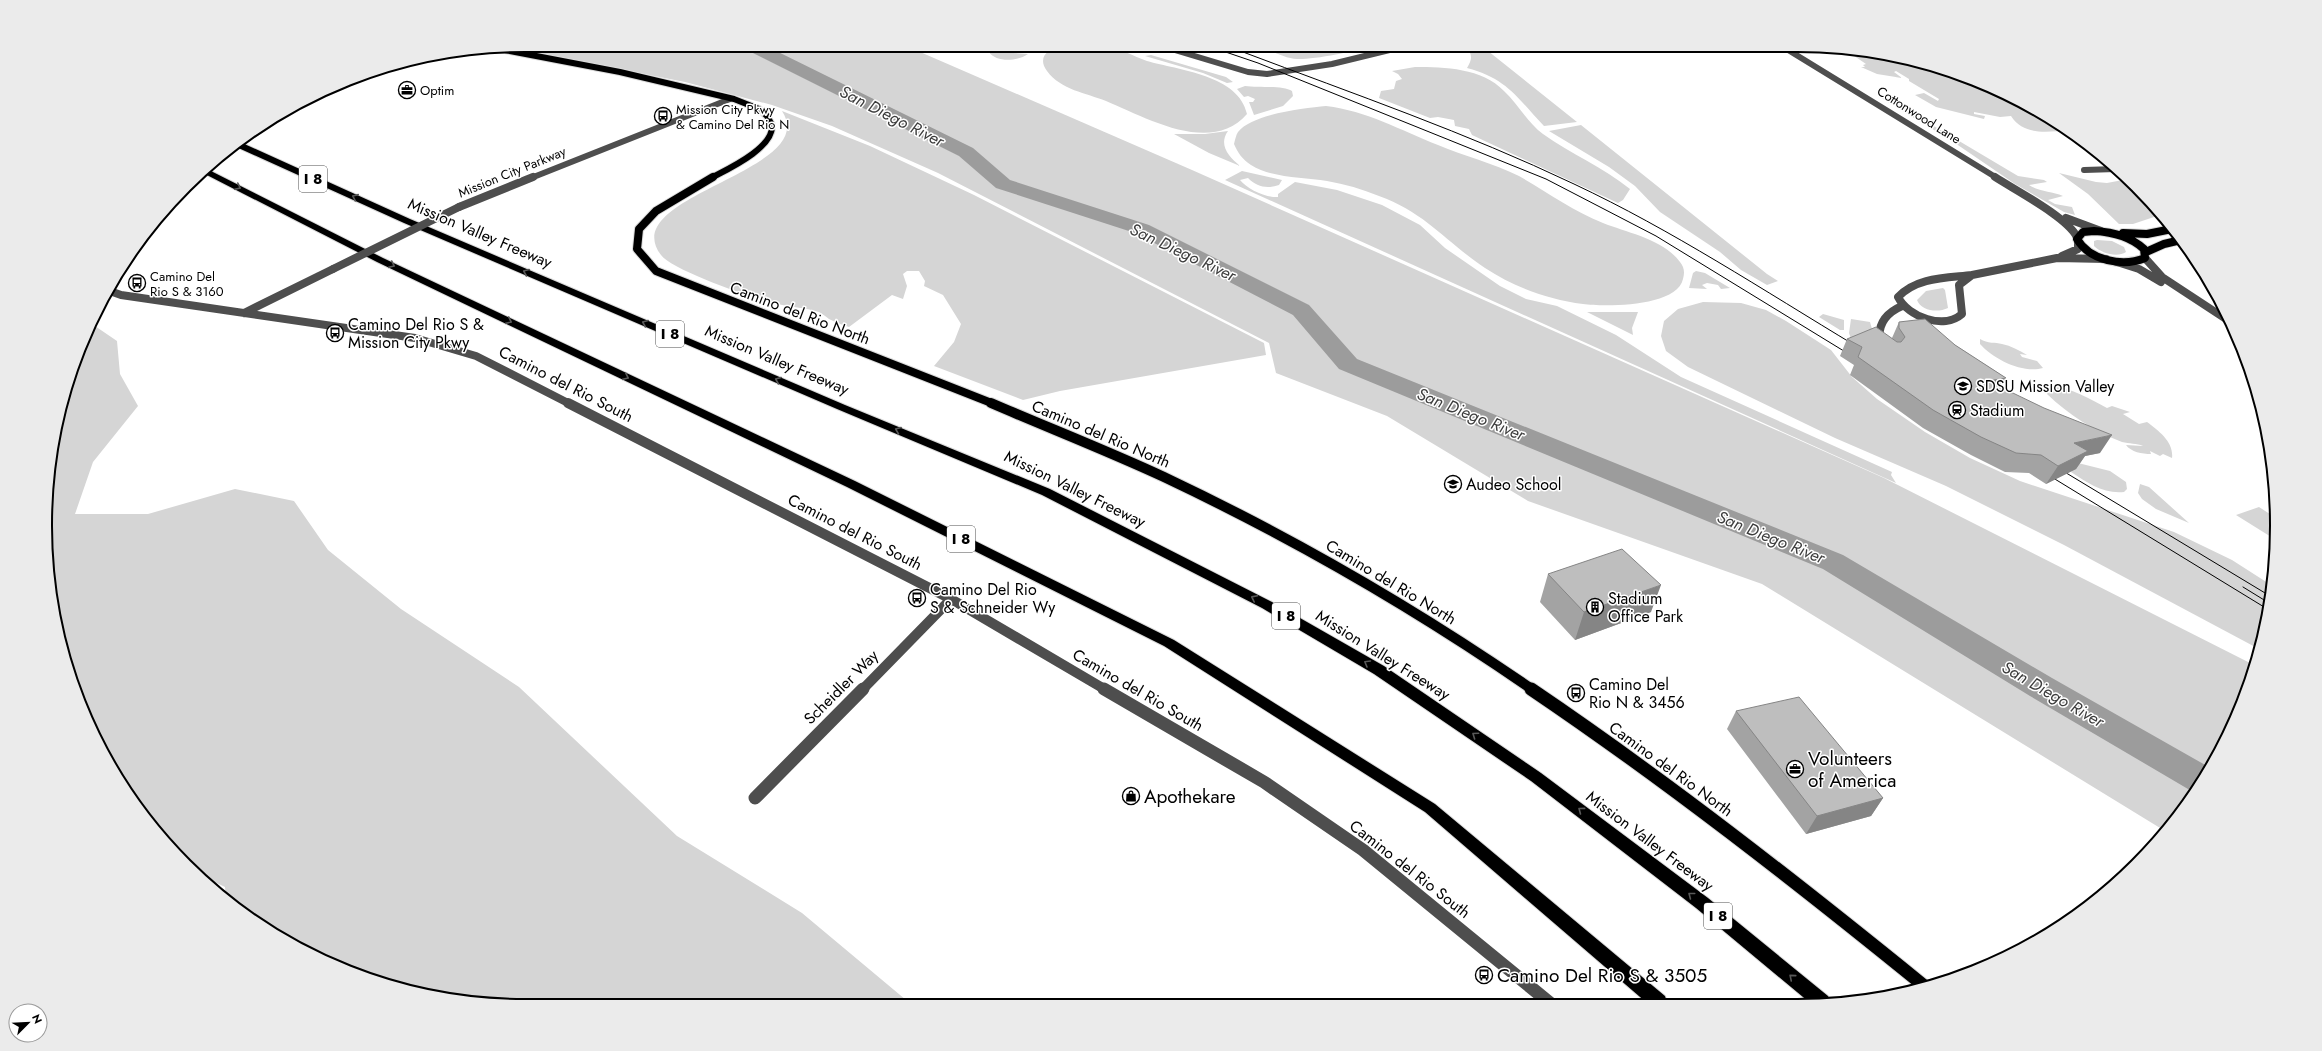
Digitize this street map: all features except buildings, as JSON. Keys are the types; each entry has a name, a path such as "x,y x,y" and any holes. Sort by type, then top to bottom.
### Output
{"highway":[{"name":"Mission Valley Freeway","path":"242,146 396,216 732,361 1046,492 1267,605 1379,670 1536,777 1702,903 1818,998"},
{"name":"I 8","path":"210,173 380,260 851,484 1169,643 1430,808 1655,999"}],"main road":[{"name":"Camino del Rio North","path":"516,52 634,75 748,104 764,114 773,127 771,134 756,153 674,198 649,217 640,230 637,246 638,253 648,266 677,281 980,398 1157,474 1307,549 1456,638 1618,748 1790,877 1919,983"},
{"path":"2116,234 2147,234 2166,230"},
{"path":"2145,255 2136,242 2116,234 2101,231 2083,232 2078,239 2088,252 2107,259 2131,262 2145,255 2164,244 2175,241"}],"street":[{"path":"1181,52 1248,72 1267,74 1332,64 1381,52"},
{"name":"Cottonwood Lane","path":"1791,52 2043,207 2074,230 2078,239"},
{"name":"Mission City Parkway","path":"244,313 459,207 730,99"},
{"path":"2084,170 2104,172 2110,171"},
{"name":"Cottonwood Lane","path":"2043,207 2082,225 2101,231"},
{"path":"2057,258 2078,249 2078,239"},
{"path":"2145,255 2154,270 2184,293"},
{"path":"1972,274 1959,286 1963,311 1960,317 1949,321 1934,320 1910,311 1902,306 1898,297 1912,284 2057,258 2107,259"},
{"path":"2116,261 2139,269 2184,293 2221,316"},
{"name":"Camino del Rio South","path":"113,292 121,295 416,338 476,356 951,599 1264,782 1364,850 1545,999"},
{"path":"1887,350 1879,341 1879,329 1886,314 1902,306"},
{"name":"Scheidler Way","path":"755,798 951,599"}],"shaded area":[{"path":"532,52 920,52 1192,170 1884,478 2250,663 2234,707 2207,762 2190,789 2160,828 1762,584 1528,501 1387,416 1276,373 1269,343 938,173 832,126 772,105 685,82"},
{"path":"989,52 1028,54 1019,58 1008,60 992,56"},
{"path":"1048,52 1124,52 1147,61 1190,71 1220,82 1232,91 1242,101 1247,114 1232,126 1215,132 1197,133 1178,129 1139,116 1106,101 1059,83 1044,66 1043,61"},
{"path":"1275,52 1346,52 1334,55 1297,59"},
{"path":"1470,52 1489,52 1577,122 1544,126 1519,98 1502,84 1493,78 1467,68 1471,56"},
{"path":"1151,55 1226,77 1233,82 1227,83 1203,73 1145,56"},
{"path":"1854,56 1889,61 1949,77 2006,101 2033,115 2058,131 2045,132 2029,130 2016,122 2011,116 2000,117 1974,112 1974,114 1985,116 1984,119 1936,107 1915,95 1924,93 1938,101 1939,99 1909,81 1909,79 1896,71 1894,72 1902,78 1877,74 1861,67 1865,67 1863,65 1866,64"},
{"path":"1415,67 1462,70 1474,73 1495,83 1543,134 1609,174 1630,189 1623,200 1618,203 1472,135 1469,129 1455,126 1454,120 1438,117 1430,118 1379,98 1381,91 1394,89 1396,81 1402,79 1398,74 1392,71"},
{"path":"1245,86 1277,87 1288,89 1292,91 1293,96 1283,106 1254,115 1249,102 1253,102 1255,99 1248,96 1244,97 1237,89"},
{"path":"1880,97 1885,97 2018,176 2044,180 2047,182 2029,185 2037,189 2063,196 2048,200 2055,204 2072,207 2075,215 2064,212 2015,184 1952,141"},
{"path":"1326,106 1341,108 1383,122 1519,176 1592,218 1655,242 1673,254 1681,264 1684,272 1683,279 1678,288 1668,295 1655,300 1639,303 1623,305 1593,305 1557,299 1531,291 1496,275 1471,258 1423,219 1395,203 1347,185 1278,175 1259,169 1251,165 1243,158 1234,144 1238,132 1245,126 1266,116 1305,108"},
{"path":"782,111 870,146 974,195 1264,343 1266,355 1060,391 1023,400 934,366 954,342 961,324 943,295 924,286 925,281 919,271 907,271 903,274 907,286 903,299 892,295 849,327 829,319 819,312 777,304 734,291 681,269 661,255 655,234 666,216 690,199 749,168 774,151 786,132"},
{"path":"1581,125 1767,274 1778,281 1767,285 1741,270 1720,252 1660,212 1635,186 1609,167 1549,131"},
{"path":"1228,131 1224,141 1226,150 1232,159 1240,166 1209,153 1174,134 1205,134"},
{"path":"1242,171 1282,180 1279,185 1266,187 1255,183 1248,178 1240,180 1252,190 1268,196 1278,197 1278,194 1295,182 1337,190 1382,205 1420,225 1445,248 1500,286 1526,299 1557,306 1616,335 1681,377 1892,472 1891,475 1896,483 1225,180"},
{"path":"2059,173 2096,182 2107,183 2120,181 2155,217 2133,224 2119,224 2088,194"},
{"path":"2094,241 2112,241 2124,247 2126,252 2118,255 2105,253 2094,246"},
{"path":"1696,271 1705,273 1730,288 1721,289 1718,285 1707,283 1702,285 1707,289 1689,288 1693,273"},
{"path":"1943,288 1945,290 1948,308 1935,311 1926,309 1919,304 1917,300 1926,291"},
{"path":"1703,302 1741,303 1766,310 1831,350 1852,377 1877,399 1925,432 1970,458 2020,481 2174,532 2232,560 2266,582 2261,618 2254,647 2064,545 1946,486 1835,438 1688,367 1666,351 1661,336 1664,321 1678,309"},
{"path":"1587,312 1638,312 1632,328 1633,335"},
{"path":"1823,314 1844,320 1844,330 1840,330 1819,317"},
{"path":"1851,319 1870,322 1872,329 1851,339 1849,333"},
{"path":"96,327 117,341 120,374 138,406 93,462 75,514 148,514 235,489 294,501 328,550 401,609 519,687 677,836 802,913 905,999 526,999 464,995 433,990 373,974 316,950 289,936 262,919 225,891 225,887 213,881 170,838 150,814 115,762 88,707 77,678 61,618 56,587 52,526 56,464 68,403 77,373"},
{"path":"1980,339 1986,342 2002,344 2015,348 2027,355 2020,354 2022,357 2037,361 2043,368 2027,369 2000,360 1980,344"},
{"path":"2051,387 2073,391 2107,408 2112,406 2130,412 2123,414 2139,424 2147,422 2165,437 2171,447 2172,458 2163,454 2160,456 2150,451 2151,454 2134,451 2126,445 2143,446 2122,442 2092,428 2073,416 2047,394 2047,389"},
{"path":"2078,463 2110,471 2126,482 2127,489 2124,492 2116,492 2102,489 2090,484 2071,472"},
{"path":"2140,484 2149,487 2189,523 2156,509 2142,499 2138,493"},
{"path":"2259,507 2270,514 2270,536 2236,515"}],"waterway":[{"name":"San Diego River","path":"765,52 966,152 1003,184 1142,229 1301,310 1348,364 1833,562 2041,687 2197,777"}],"tram line":[{"path":"1226,52 1258,63 1546,179 1656,236 1852,356"},
{"path":"1243,52 1452,131 1534,165 1574,184 1682,241 1856,346"},
{"path":"2058,468 2265,593"},
{"path":"2045,473 2263,606"},
{"path":"2243,587 2264,600"}],"place":[{"name":"Optim","path":"407,90"},
{"name":"Mission City Pkwy & Camino Del Rio N","path":"663,116"},
{"name":"Camino Del Rio S & 3160","path":"137,283"},
{"name":"Camino Del Rio S & Mission City Pkwy","path":"335,333"},
{"name":"SDSU Mission Valley","path":"1963,386"},
{"name":"Stadium","path":"1957,410"},
{"name":"Audeo School","path":"1453,484"},
{"name":"Camino Del Rio S & Schneider Wy","path":"917,598"},
{"name":"Stadium Office Park","path":"1595,607"},
{"name":"Camino Del Rio N & 3456","path":"1576,693"},
{"name":"Volunteers of America","path":"1795,769"},
{"name":"Apothekare","path":"1131,796"},
{"name":"Camino Del Rio S & 3505","path":"1484,975"}]}
